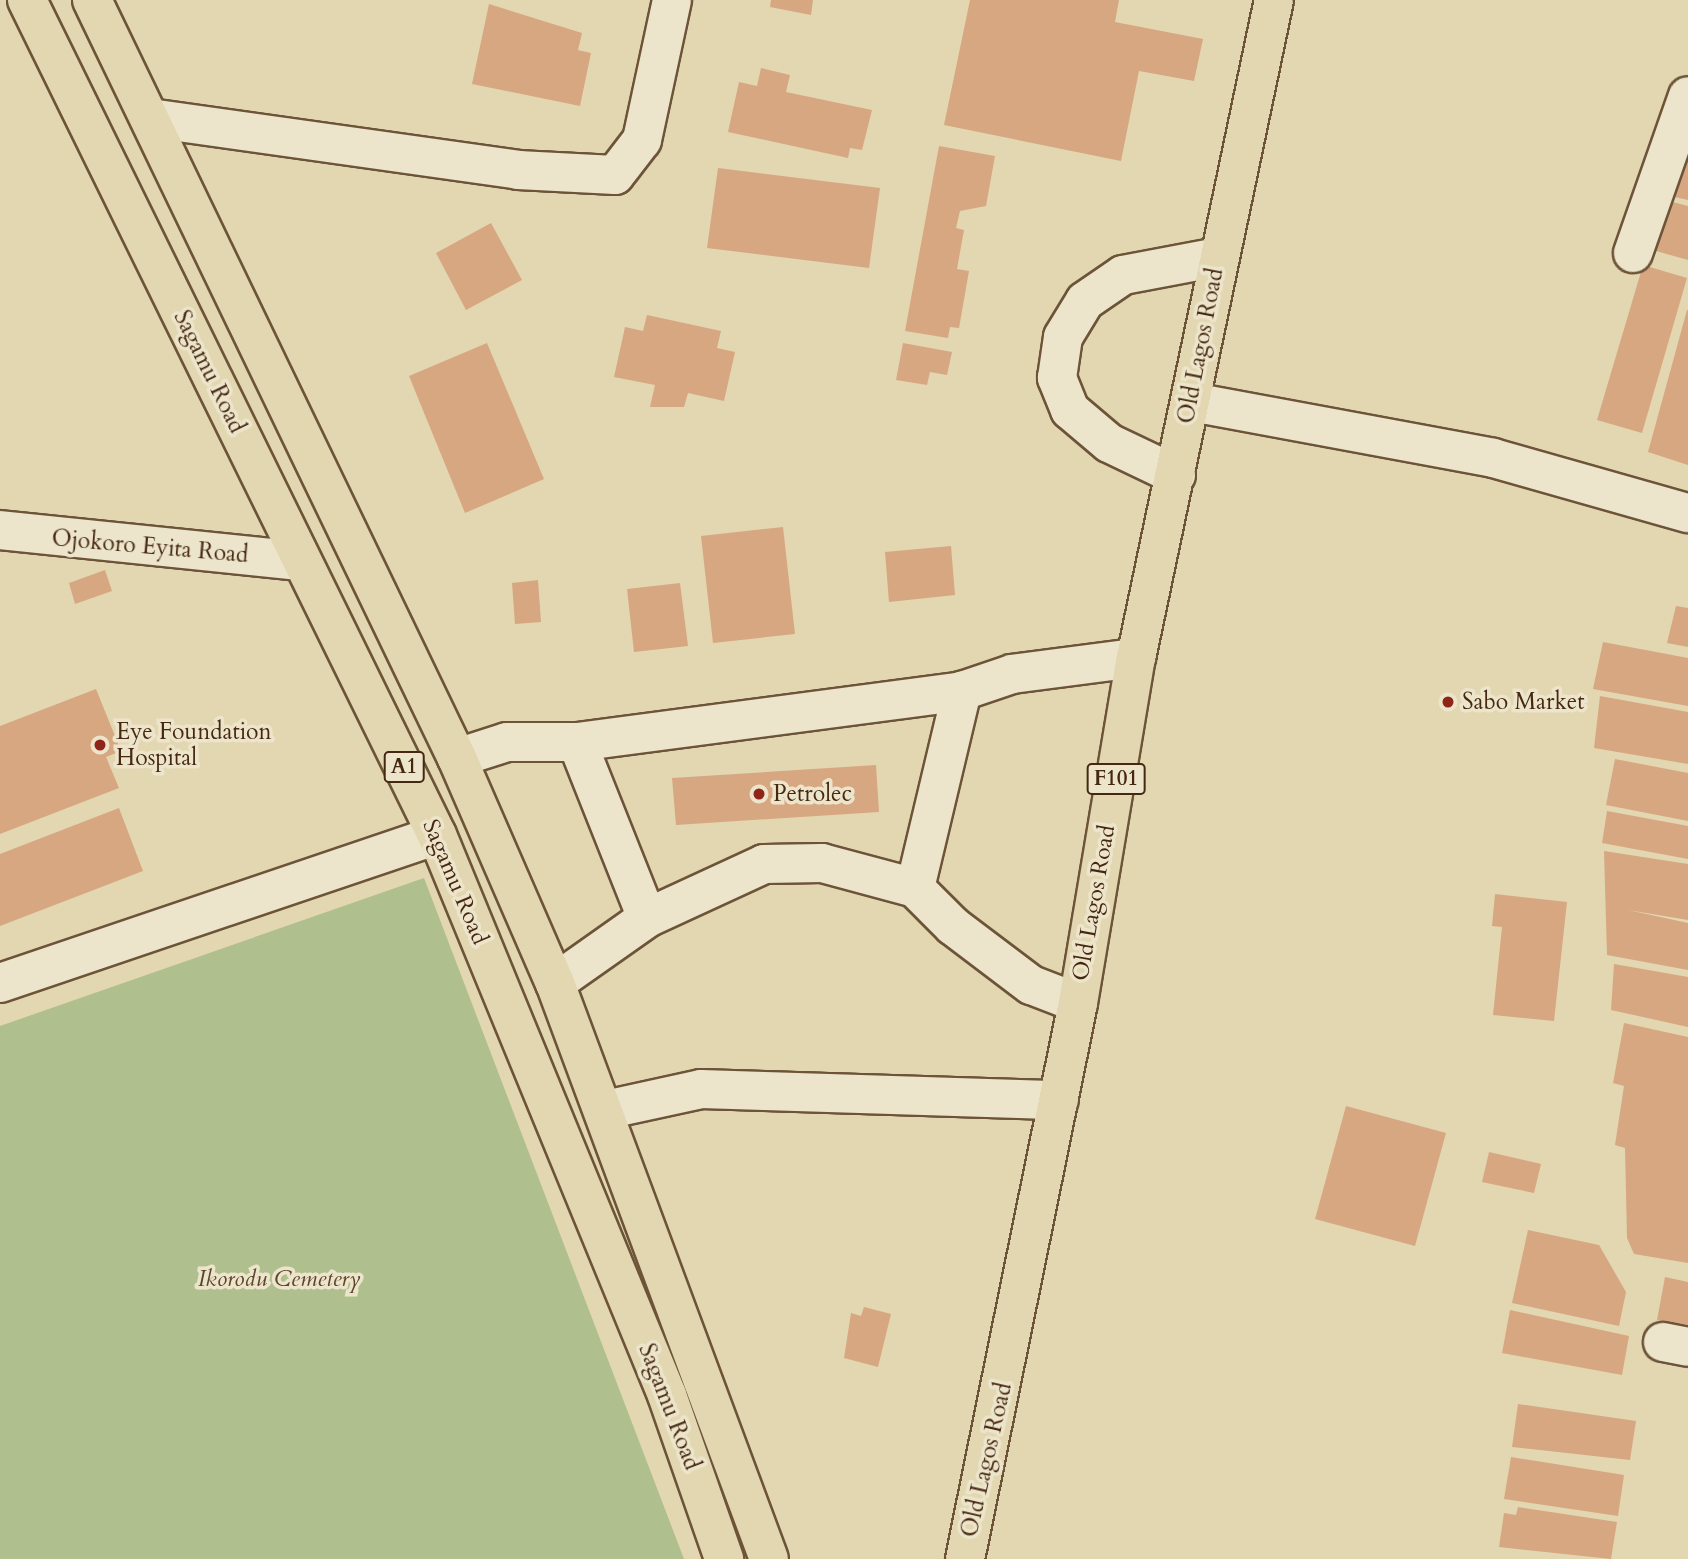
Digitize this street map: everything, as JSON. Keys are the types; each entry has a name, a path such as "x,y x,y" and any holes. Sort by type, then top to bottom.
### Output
{"main road":[{"name":"Sagamu Road","path":"27,0 300,561 437,835 667,1395 724,1559"},
{"name":"Sagamu Road","path":"92,0 457,758 555,983 605,1110 769,1559"},
{"name":"Old Lagos Road","path":"965,1559 1078,1003 1136,658 1192,402 1218,257 1274,0"}],"street":[{"path":"150,118 518,170 615,175 642,140 671,0"},
{"path":"1633,253 1688,96"},
{"path":"1176,475 1109,443 1070,410 1057,379 1063,337 1085,301 1123,275 1218,257"},
{"path":"1192,402 1493,458 1688,513"},
{"name":"Ojokoro Eyita Road","path":"0,530 300,561"},
{"path":"457,758 507,742 577,742 962,691 1012,674 1136,658"},
{"path":"915,888 962,691"},
{"path":"577,742 647,918"},
{"path":"0,983 437,835"},
{"path":"555,983 647,918 764,864 822,863 915,888 953,926 1031,985 1078,1003"},
{"path":"605,1110 701,1089 1059,1100"}],"green space":[{"name":"Ikorodu Cemetery","path":"424,878 684,1559 0,1559 0,1026"}],"building":[{"path":"771,0 813,0 811,15 770,7"},
{"path":"970,0 1119,0 1115,22 1203,39 1194,81 1139,71 1121,161 944,125"},
{"path":"489,4 582,33 578,50 591,53 580,106 472,84"},
{"path":"761,68 790,75 786,92 872,110 862,150 850,148 848,158 728,132 739,82 757,86"},
{"path":"1688,144 1688,200 1670,196"},
{"path":"939,146 995,156 986,206 960,211 956,228 964,230 957,269 969,271 959,328 950,327 948,338 905,331"},
{"path":"718,168 880,188 869,268 707,248"},
{"path":"1669,201 1688,206 1688,260 1649,249"},
{"path":"491,223 522,280 466,310 436,253"},
{"path":"1643,265 1687,278 1642,433 1597,420"},
{"path":"1688,310 1688,465 1648,452"},
{"path":"647,315 721,331 717,348 735,352 724,401 688,393 684,407 650,407 655,385 614,377 625,327 643,331"},
{"path":"487,343 544,479 465,513 409,376"},
{"path":"903,343 952,352 947,375 930,372 927,385 896,380"},
{"path":"783,527 795,634 713,643 701,536"},
{"path":"951,546 955,595 889,602 885,552"},
{"path":"105,570 112,591 75,604 69,583"},
{"path":"538,580 541,622 515,624 512,583"},
{"path":"680,583 688,646 634,652 627,589"},
{"path":"1676,606 1688,608 1688,647 1667,643"},
{"path":"1603,642 1688,658 1688,706 1593,689"},
{"path":"96,689 121,751 106,757 119,788 0,834 0,726"},
{"path":"1600,696 1688,712 1688,764 1594,748"},
{"path":"1615,759 1688,773 1688,821 1606,805"},
{"path":"876,765 879,812 676,825 672,778"},
{"path":"119,808 143,871 0,926 0,854"},
{"path":"1607,811 1688,826 1688,859 1602,843"},
{"path":"1604,851 1688,864 1688,920 1628,910 1688,923 1688,970 1607,955"},
{"path":"1495,894 1567,902 1554,1021 1493,1015 1502,927 1492,926"},
{"path":"1614,964 1688,977 1688,1027 1611,1010"},
{"path":"1624,1023 1688,1037 1688,1263 1634,1254 1627,1238 1625,1148 1615,1145 1624,1086 1613,1083"},
{"path":"1346,1106 1446,1133 1415,1246 1315,1219"},
{"path":"1489,1152 1541,1164 1534,1193 1482,1182"},
{"path":"1528,1230 1599,1245 1626,1292 1619,1326 1512,1303"},
{"path":"1665,1277 1688,1282 1688,1325 1657,1320"},
{"path":"864,1307 891,1314 878,1367 844,1358 851,1313 861,1316"},
{"path":"1510,1310 1629,1336 1622,1375 1502,1353"},
{"path":"1518,1404 1636,1421 1630,1460 1512,1447"},
{"path":"1511,1457 1624,1475 1618,1516 1504,1499"},
{"path":"1518,1507 1617,1522 1611,1559 1499,1547 1504,1513 1516,1515"}],"place":[{"name":"Sabo Market","path":"1448,702"},
{"name":"Eye Foundation Hospital","path":"100,745"},
{"name":"Petrolec","path":"759,794"}]}
